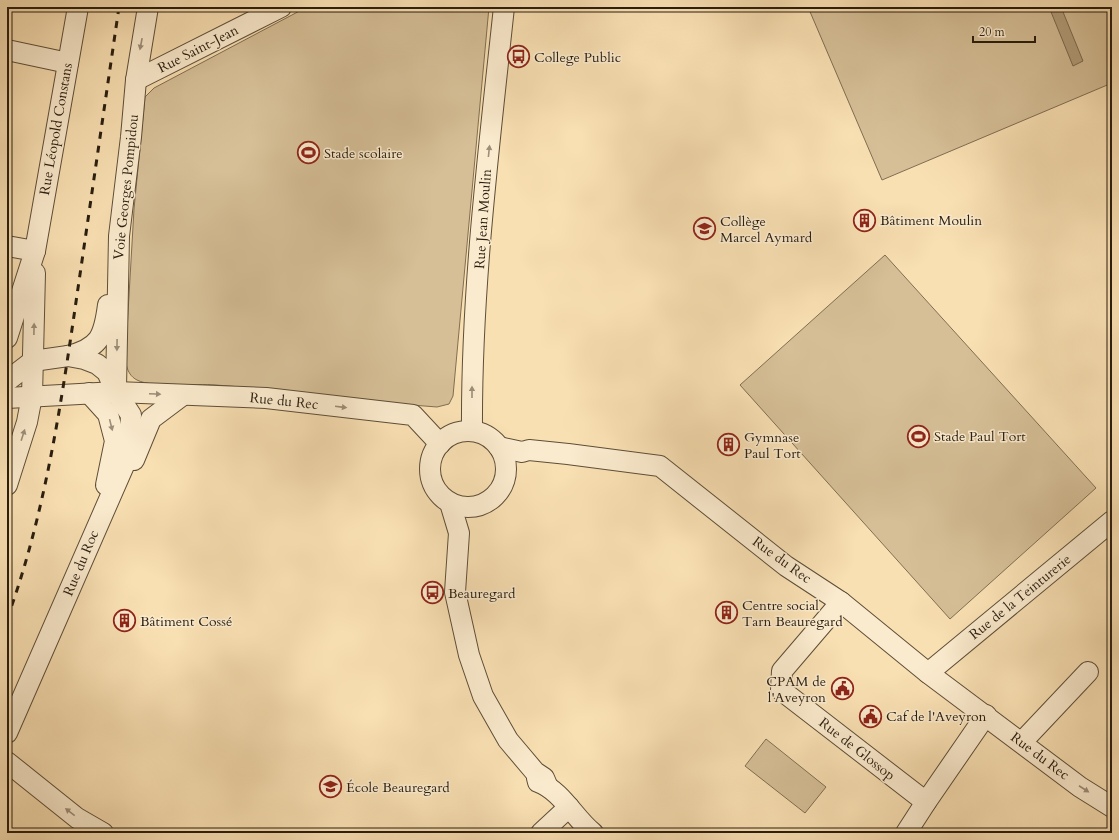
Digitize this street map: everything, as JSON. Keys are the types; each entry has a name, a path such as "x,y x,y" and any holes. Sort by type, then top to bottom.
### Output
{"street":[{"name":"Rue Léopold Constans","path":"7,338 35,251 78,7"},
{"name":"Voie Georges Pompidou","path":"116,392 119,236 131,137 136,80 148,7"},
{"name":"Rue Saint-Jean","path":"136,80 281,7"},
{"name":"Rue Jean Moulin","path":"472,431 472,375 485,181 504,7"},
{"path":"7,50 68,63"},
{"path":"7,381 33,361 68,356 82,352 94,345 103,332 119,236"},
{"path":"7,246 35,251"},
{"name":"Rue Léopold Constans","path":"7,301 35,251"},
{"name":"Rue Léopold Constans","path":"7,485 27,422 32,396 35,251"},
{"name":"Rue du Roc","path":"7,733 129,454 131,415 116,392 107,372 98,364 84,359 68,356"},
{"name":"Rue du Rec","path":"7,398 116,392 266,398 412,415 440,444"},
{"path":"89,393 108,414 115,441 100,518"},
{"path":"100,518 127,478 151,419 183,395"},
{"path":"472,431 492,439 499,447 504,458 506,470 504,482 498,493 489,501 478,506 463,507 450,503 441,497 431,479 431,458 440,444 449,436 460,432 472,431"},
{"name":"Rue du Rec","path":"499,447 522,452 568,454 660,466 786,566 841,602 928,673 1080,787 1112,807"},
{"path":"506,470 522,452"},
{"path":"450,503 459,533 455,592 468,655 483,696 508,740 541,779 593,833"},
{"path":"459,533 478,506"},
{"name":"Rue de la Teinturerie","path":"928,673 1112,521"},
{"name":"Rue de Glossop","path":"841,602 782,672 781,690 926,802"},
{"path":"1022,742 1088,672"},
{"path":"906,833 986,715"},
{"path":"7,762 77,818 103,833"},
{"path":"540,833 569,807"},
{"path":"569,807 609,833"}],"shaded area":[{"name":"Stade scolaire","path":"307,7 489,7 453,396 449,404 437,407 244,387 154,384 137,380 128,370 126,352 134,209 145,97 154,88"},
{"path":"808,7 1112,7 1112,83 882,180"},
{"path":"1049,7 1061,7 1083,61 1073,66"},
{"name":"Stade Paul Tort","path":"885,255 1096,488 950,619 740,385"},
{"path":"766,739 826,787 805,813 745,766"}],"railway":[{"path":"7,619 32,540 42,500 58,418 119,7"}],"place":[{"name":"College Public","path":"519,57"},
{"name":"Stade scolaire","path":"308,153"},
{"name":"Bâtiment Moulin","path":"864,220"},
{"name":"Collège Marcel Aymard","path":"705,229"},
{"name":"Stade Paul Tort","path":"918,436"},
{"name":"Gymnase Paul Tort","path":"728,445"},
{"name":"Beauregard","path":"432,593"},
{"name":"Centre social Tarn Beauregard","path":"726,613"},
{"name":"Bâtiment Cossé","path":"125,621"},
{"name":"CPAM de l'Aveyron","path":"842,689"},
{"name":"Caf de l'Aveyron","path":"871,716"},
{"name":"École Beauregard","path":"331,787"}]}
